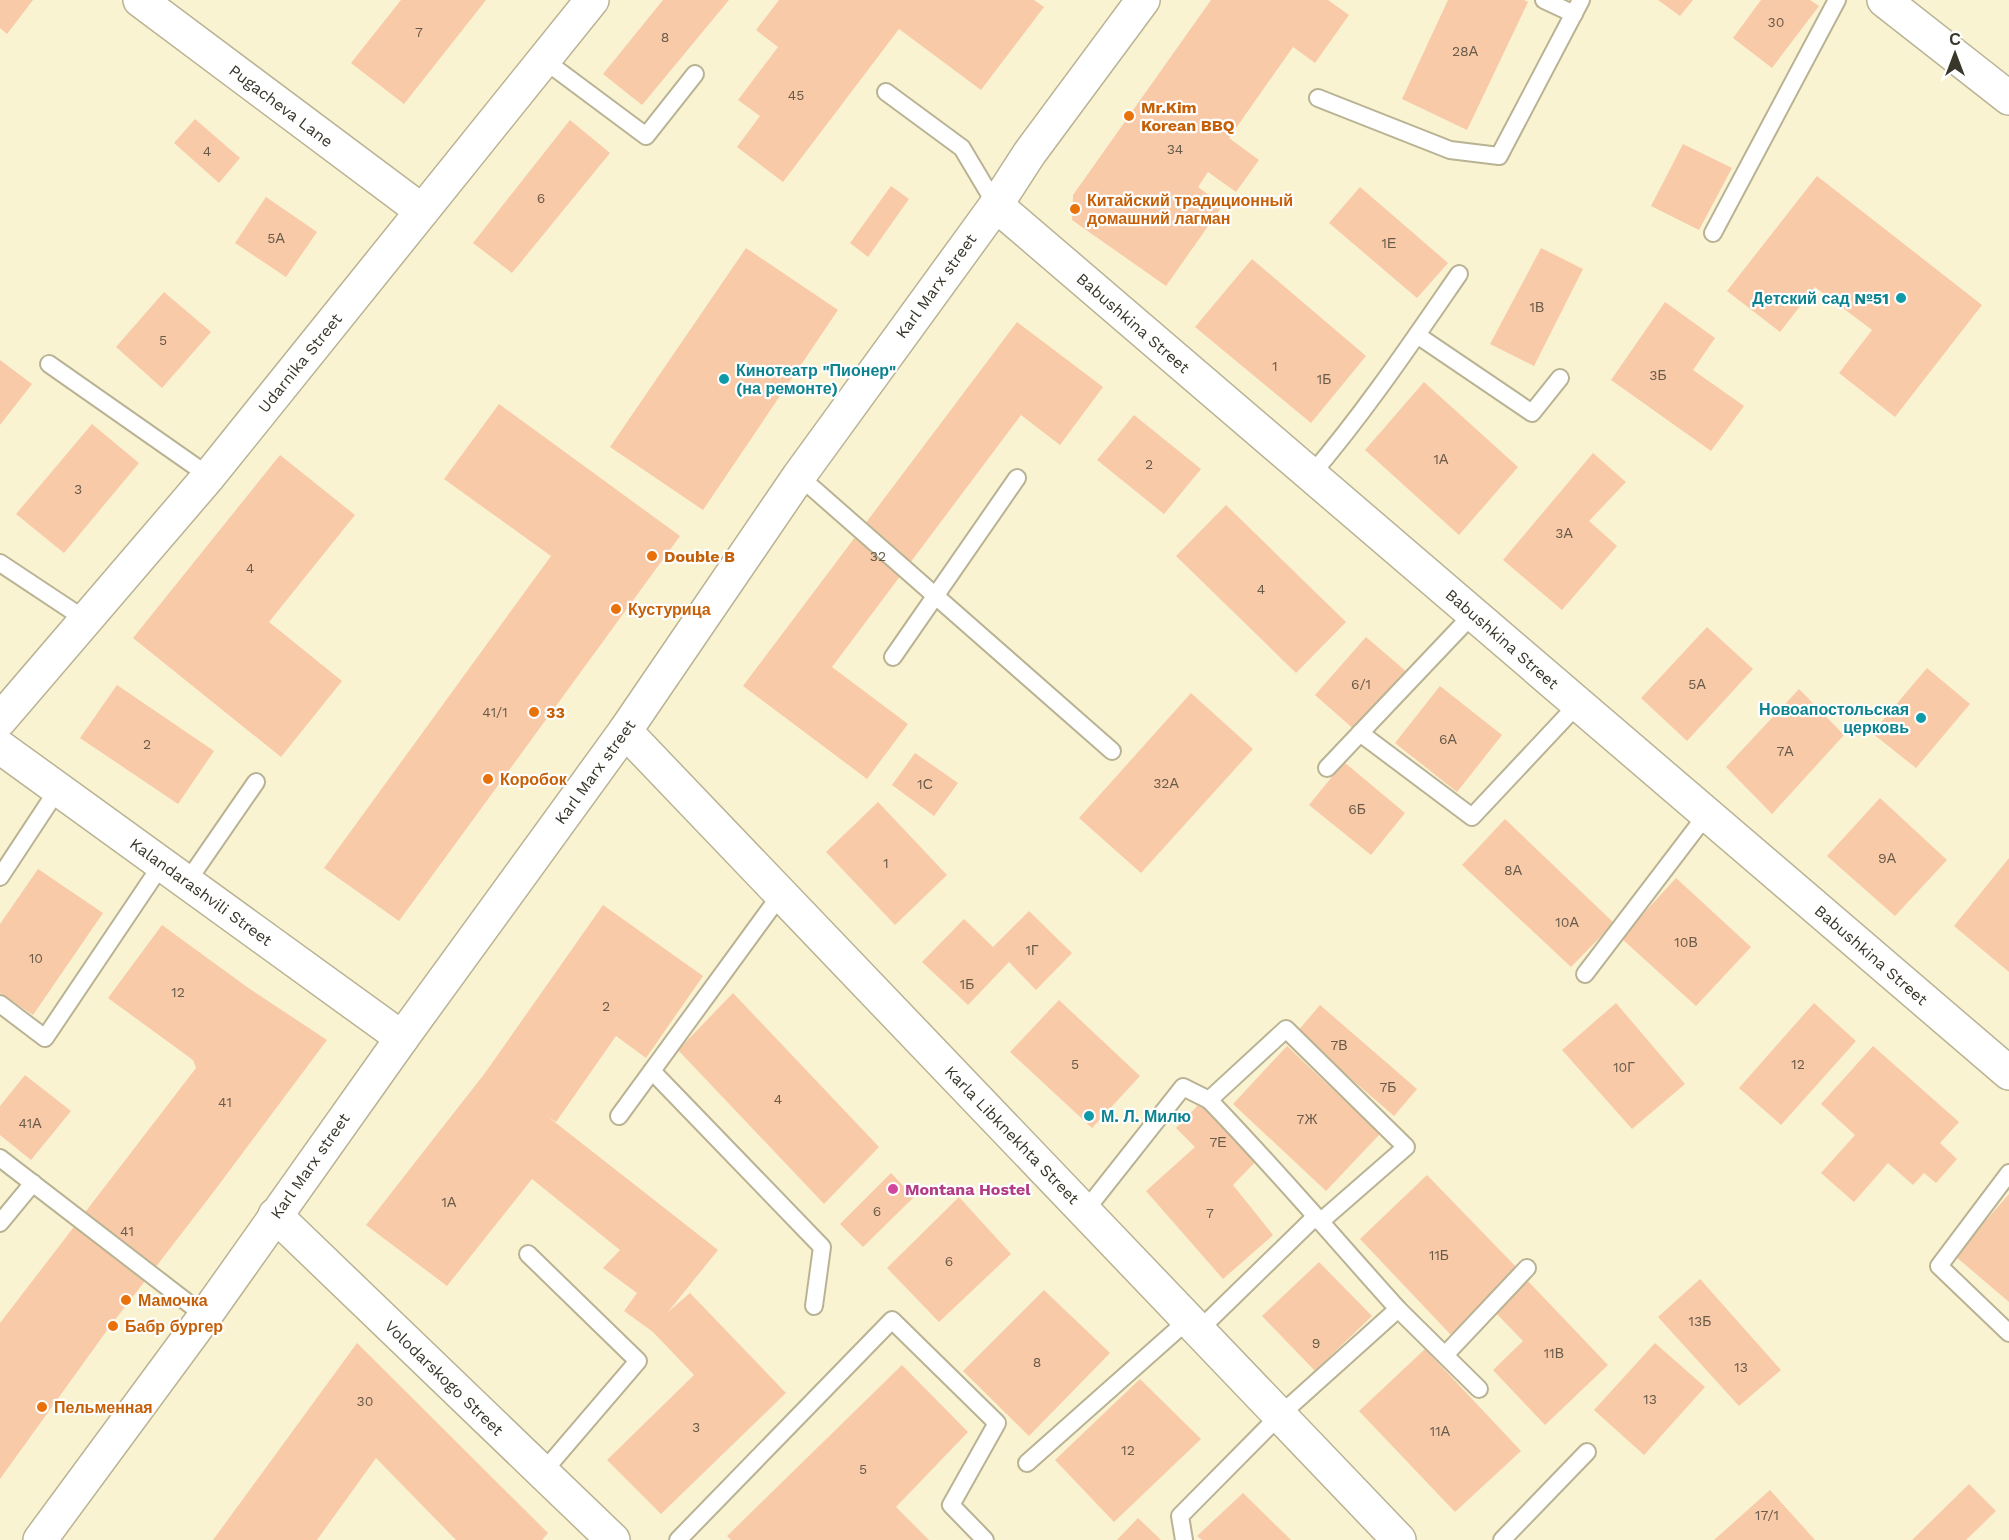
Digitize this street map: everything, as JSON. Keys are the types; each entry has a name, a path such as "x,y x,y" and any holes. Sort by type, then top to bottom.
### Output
{"street":[{"name":"Pugacheva Lane","path":"140,0 422,211"},
{"name":"Udarnika Street","path":"0,720 209,476 592,0"},
{"name":"Karl Marx street","path":"40,1540 205,1316 402,1038 625,731 799,476 996,205 1029,154 1143,0"},
{"path":"1884,0 2009,98"},
{"name":"Babushkina Street","path":"996,205 2009,1073"},
{"name":"Karla Libknekhta Street","path":"625,731 1399,1540"},
{"name":"Kalandarashvili Street","path":"0,747 402,1038"},
{"name":"Volodarskogo Street","path":"275,1215 613,1540"}],"lane":[{"path":"1318,98 1450,150 1499,156 1577,7 1544,0"},
{"path":"1713,233 1837,0"},
{"path":"544,60 646,136 695,74"},
{"path":"886,92 963,148 996,205"},
{"path":"1311,475 1417,335 1459,274"},
{"path":"1417,335 1532,414 1560,378"},
{"path":"49,364 209,476"},
{"path":"799,476 1112,750"},
{"path":"893,657 1017,478"},
{"path":"0,563 86,620"},
{"path":"1327,768 1473,614"},
{"path":"1360,733 1472,817 1578,704"},
{"path":"0,1004 45,1038 174,873 256,782"},
{"path":"0,877 58,789"},
{"path":"1585,974 1707,814"},
{"path":"619,1116 781,894"},
{"path":"1027,1463 1406,1147 1286,1029 1209,1100"},
{"path":"652,1071 822,1247 814,1306"},
{"path":"1085,1211 1184,1087 1209,1100 1265,1157 1398,1309 1479,1389"},
{"path":"0,1158 205,1316"},
{"path":"2009,1173 1939,1266 2009,1333"},
{"path":"0,1223 33,1183"},
{"path":"528,1254 638,1361 543,1472"},
{"path":"1445,1355 1527,1268"},
{"path":"1184,1540 1180,1516 1280,1415 1398,1309"},
{"path":"678,1540 892,1320 997,1423 951,1505 986,1540"},
{"path":"1502,1540 1587,1452"}],"building":[{"path":"0,0 33,0 7,34 0,28"},
{"path":"401,0 486,0 404,104 351,63"},
{"path":"663,0 729,0 642,105 603,74"},
{"path":"779,0 1034,0 1044,7 981,90 899,29 783,182 737,147 760,116 738,100 778,47 756,30"},
{"path":"1211,0 1328,0 1349,15 1315,63 1293,47 1229,138 1259,160 1236,192 1208,172 1198,187 1223,205 1166,286 1072,220 1073,195"},
{"path":"1448,0 1524,0 1528,2 1467,130 1402,99"},
{"path":"1658,0 1693,0 1680,16"},
{"path":"1761,0 1810,0 1819,6 1772,68 1733,38"},
{"path":"195,119 240,158 219,183 174,143"},
{"path":"570,120 610,153 512,273 473,243"},
{"path":"1683,144 1732,168 1699,230 1651,206"},
{"name":"Детский сад №51","path":"1817,176 1982,305 1895,417 1839,373 1872,330 1815,287 1780,332 1727,291"},
{"path":"891,186 909,199 868,257 850,243"},
{"path":"1360,187 1448,263 1417,298 1329,223"},
{"path":"266,197 317,232 286,277 235,243"},
{"name":"Кинотеатр \"Пионер\" (на ремонте)","path":"746,248 838,310 703,510 610,447"},
{"path":"1541,248 1583,269 1534,366 1490,344"},
{"path":"1252,259 1366,356 1311,423 1195,327"},
{"path":"164,292 211,332 162,388 116,347"},
{"path":"1665,302 1715,338 1693,370 1744,406 1711,451 1611,380"},
{"path":"1017,322 1103,387 1060,445 1021,415 832,667 908,724 867,779 743,686"},
{"path":"0,360 32,384 0,425"},
{"path":"1424,382 1518,467 1459,535 1365,450"},
{"path":"499,404 680,536 399,921 324,868 551,556 444,479"},
{"path":"1134,415 1201,469 1164,514 1097,460"},
{"path":"92,424 139,463 64,553 16,514"},
{"path":"1593,453 1626,482 1589,521 1617,546 1562,610 1503,560"},
{"path":"280,455 355,515 269,622 342,681 281,757 133,638"},
{"path":"1226,505 1346,622 1296,673 1176,556"},
{"path":"1707,627 1753,669 1687,741 1641,698"},
{"path":"1366,637 1408,673 1357,732 1315,695"},
{"name":"Новоапостольская церковь","path":"1927,668 1970,704 1916,768 1872,733"},
{"path":"117,685 214,751 178,804 80,738"},
{"path":"1440,686 1502,735 1457,792 1395,743"},
{"path":"1799,689 1844,735 1772,814 1726,767"},
{"path":"1191,693 1253,749 1141,873 1079,818"},
{"path":"915,753 958,783 934,816 892,785"},
{"path":"1344,762 1405,813 1371,855 1309,805"},
{"path":"1880,798 1947,860 1895,916 1827,856"},
{"path":"878,802 947,875 895,925 826,852"},
{"path":"1505,819 1614,923 1571,967 1462,865"},
{"path":"2009,858 2009,972 1954,926"},
{"path":"38,869 103,913 33,1015 0,993 0,924"},
{"path":"1676,878 1751,947 1696,1006 1621,938"},
{"path":"603,905 703,976 646,1058 616,1036 556,1122 547,1116 718,1250 668,1312 690,1293 786,1393 661,1514 607,1460 694,1375 653,1332 624,1311 637,1293 603,1268 620,1250 532,1179 447,1286 366,1225 485,1073"},
{"path":"1029,911 1072,953 1036,990 1009,962 968,1005 922,962 964,919 993,947"},
{"path":"162,925 247,987 327,1040 108,1329 0,1479 0,1323 196,1068 193,1060 108,998"},
{"path":"733,993 879,1147 824,1204 678,1050"},
{"path":"1059,1000 1140,1076 1092,1128 1010,1052"},
{"path":"1616,1003 1685,1084 1632,1129 1562,1050"},
{"path":"1814,1003 1856,1041 1781,1125 1739,1088"},
{"path":"1320,1005 1417,1089 1394,1116 1297,1032"},
{"path":"1287,1046 1380,1134 1326,1191 1233,1104"},
{"path":"1873,1046 1959,1122 1940,1143 1957,1159 1936,1183 1924,1173 1913,1185 1888,1163 1854,1202 1821,1173 1855,1135 1821,1104"},
{"path":"25,1075 71,1111 31,1160 0,1135 0,1106"},
{"path":"1203,1100 1260,1157 1233,1185 1273,1235 1223,1279 1146,1191 1195,1147 1176,1128"},
{"path":"891,1173 914,1197 863,1247 840,1224"},
{"path":"1427,1175 1519,1270 1451,1335 1360,1239"},
{"path":"2009,1194 2009,1302 1955,1256"},
{"path":"959,1197 1011,1254 939,1322 887,1268"},
{"path":"1319,1262 1372,1316 1315,1371 1262,1316"},
{"path":"1525,1278 1608,1365 1545,1425 1493,1370 1523,1341 1492,1309"},
{"path":"1700,1279 1781,1370 1739,1406 1658,1317"},
{"path":"1044,1290 1110,1353 1029,1436 963,1371"},
{"path":"357,1343 548,1533 542,1540 456,1540 376,1458 317,1540 213,1540"},
{"path":"1655,1343 1705,1387 1644,1455 1594,1410"},
{"path":"1425,1349 1521,1451 1455,1512 1359,1411"},
{"path":"902,1365 968,1432 896,1507 929,1540 731,1540 727,1536"},
{"path":"1140,1379 1201,1439 1114,1522 1055,1460"},
{"path":"1969,1484 1996,1511 1966,1540 1912,1540"},
{"path":"1770,1490 1815,1540 1714,1540"},
{"path":"1243,1493 1291,1540 1202,1540 1197,1536"},
{"path":"1138,1518 1161,1540 1117,1540"}],"place":[{"name":"Mr.Kim Korean BBQ","path":"1129,116"},
{"name":"Китайский традиционный домашний лагман","path":"1075,209"},
{"name":"Детский сад №51","path":"1901,298"},
{"name":"Кинотеатр \"Пионер\" (на ремонте)","path":"724,379"},
{"name":"Double B","path":"652,556"},
{"name":"Кустурица","path":"616,609"},
{"name":"33","path":"534,712"},
{"name":"Новоапостольская церковь","path":"1921,718"},
{"name":"Коробок","path":"488,779"},
{"name":"М. Л. Милю","path":"1089,1116"},
{"name":"Montana Hostel","path":"893,1189"},
{"name":"Мамочка","path":"126,1300"},
{"name":"Бабр бургер","path":"113,1326"},
{"name":"Пельменная","path":"42,1407"}]}
